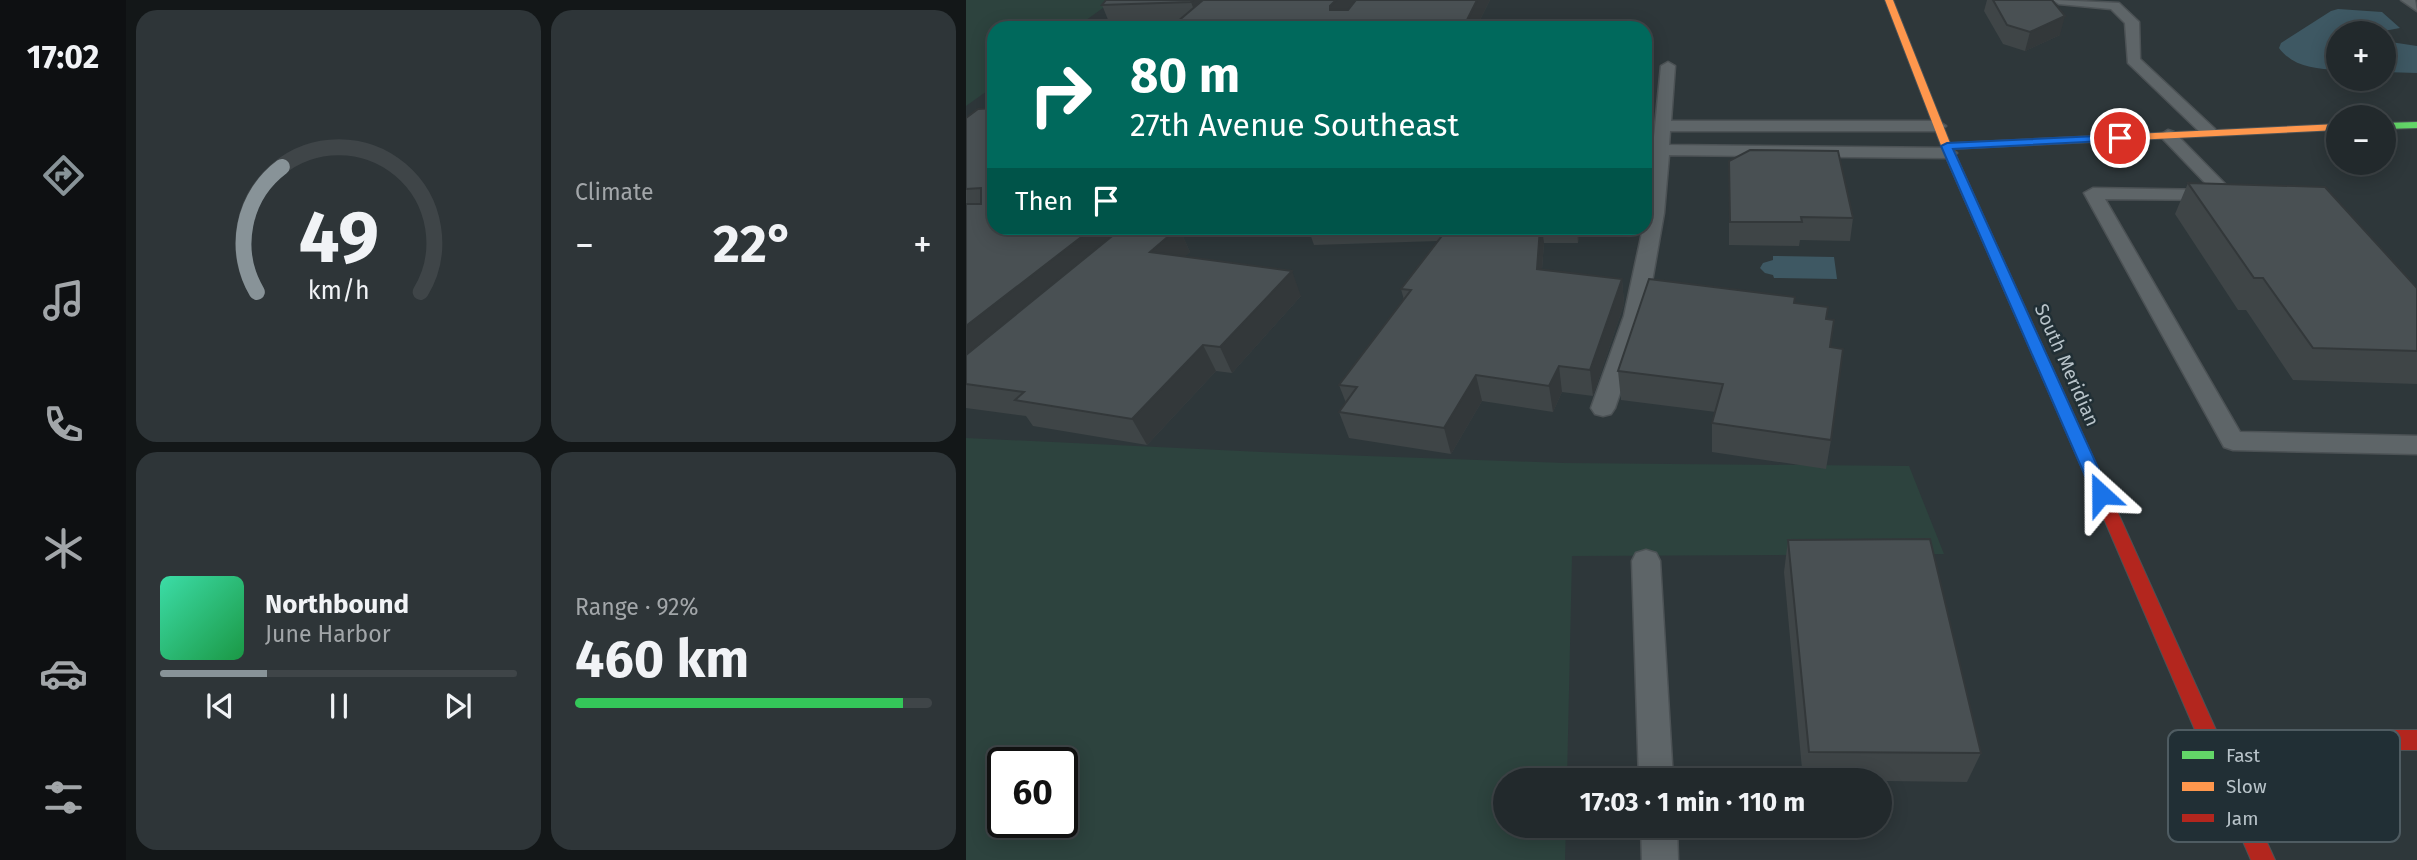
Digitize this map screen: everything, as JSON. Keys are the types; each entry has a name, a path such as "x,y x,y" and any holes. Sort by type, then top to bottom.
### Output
{"main road":[{"name":"South Meridian","path":"1889,0 1948,149 2208,730"},
{"path":"2396,126 2417,125"},
{"path":"1948,149 2209,132 2326,127"},
{"name":"South Meridian","path":"2255,842 2263,860"}],"lane":[{"path":"2059,0 2115,6 2132,22 2133,60 2209,132"},
{"path":"2407,0 2417,7"},
{"path":"1652,199 1668,66"},
{"path":"1662,126 1938,126"},
{"path":"2168,135 2227,196 2093,193 2233,441 2417,445"},
{"path":"1659,150 1948,149"},
{"path":"1603,408 1635,316 1647,235"},
{"path":"1646,561 1655,768"},
{"path":"1659,838 1660,860"}],"green space":[{"path":"966,0 1114,0 1085,21 987,21 987,91 966,106"},
{"path":"966,438 1564,463 1909,466 1944,554 1572,556 1567,768 1493,768 1493,838 1566,838 1565,860 966,860"}],"water":[{"path":"2338,9 2382,12 2392,21 2326,21 2326,69 2298,63 2279,48 2281,43"},
{"path":"2396,43 2417,46 2417,73 2396,72"},
{"path":"1773,256 1834,257 1837,279 1774,278 1760,268 1763,263 1773,260"}],"building":[{"path":"1106,0 1193,0 1102,5"},
{"path":"1203,0 1336,0 1330,10 1348,10 1356,0 1477,0 1466,21 1178,21"},
{"path":"1993,0 2052,0 2065,16 2030,32 2007,25"},
{"path":"987,108 987,235 1084,235 966,326 966,204 981,204 981,188 966,189 966,118 978,109"},
{"path":"1750,150 1838,151 1853,218 1801,217 1802,222 1730,222 1729,161"},
{"path":"2188,183 2325,187 2417,288 2417,351 2313,348 2263,278 2254,278"},
{"path":"1113,235 1170,235 1150,252 1292,271 1220,347 1203,345 1132,419 1015,400 1024,392 966,384 966,355"},
{"path":"1443,235 1539,235 1537,269 1622,279 1590,370 1559,366 1549,386 1476,375 1444,428 1339,412 1357,387 1339,385 1411,290 1401,289"},
{"path":"1649,279 1795,297 1794,303 1828,307 1826,319 1834,320 1830,347 1843,349 1831,440 1712,423 1723,384 1618,371"},
{"path":"1930,539 1981,753 1809,752 1788,540"}],"traffic: fast":[{"path":"2396,126 2417,125"}],"traffic: slow":[{"path":"1889,0 1949,153 2093,475"},
{"path":"1946,146 2326,128"}],"traffic: jam":[{"path":"2093,475 2206,730"},
{"path":"2400,740 2417,740"},
{"path":"2255,842 2263,860"}],"route":[{"path":"2101,494 1947,146 2120,138"}]}
